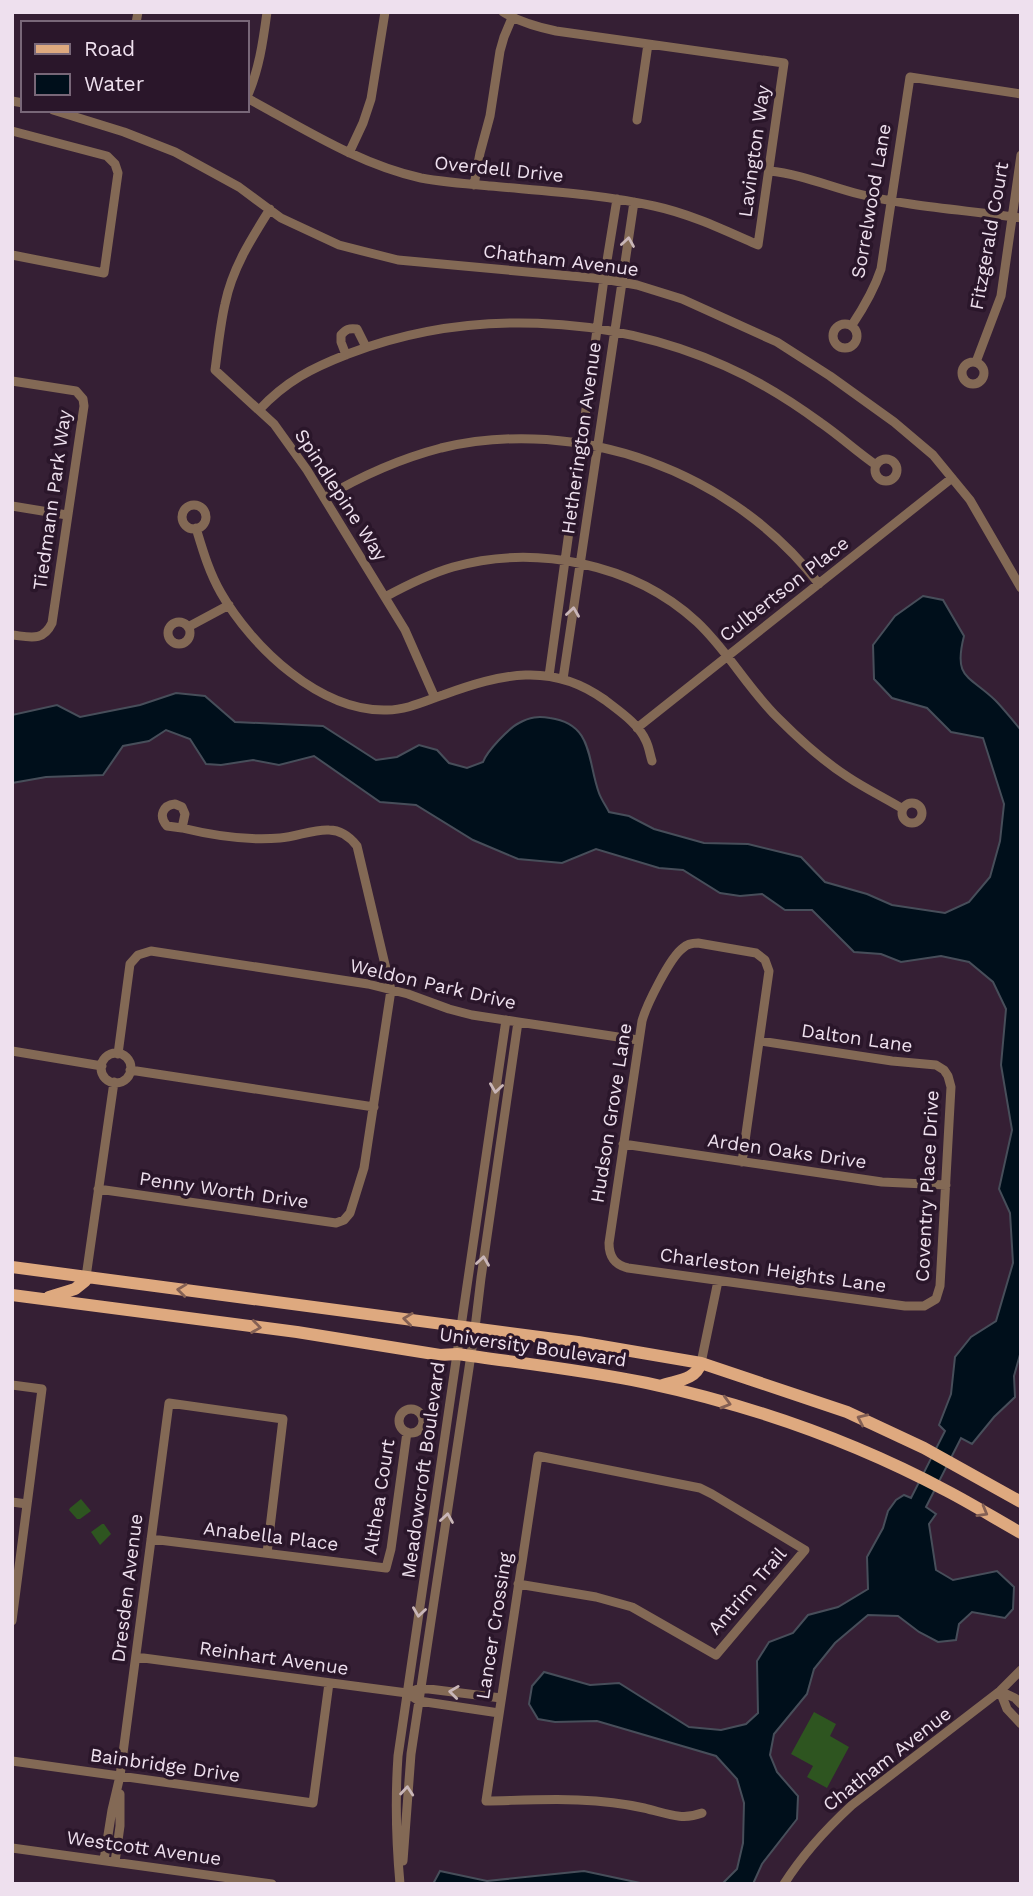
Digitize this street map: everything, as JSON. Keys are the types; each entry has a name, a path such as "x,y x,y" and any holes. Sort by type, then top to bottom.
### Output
{"main road":[{"name":"University Boulevard","path":"12,1267 578,1342 701,1363 847,1412 924,1448 1021,1502"},
{"path":"42,1299 75,1289 86,1277"},
{"name":"University Boulevard","path":"12,1295 297,1332 440,1355 457,1354 659,1386 731,1404 848,1446 945,1490 1021,1533"},
{"path":"659,1386 693,1376 698,1372 701,1363"}],"street":[{"path":"248,96 260,58 267,12"},
{"path":"349,153 371,99 385,12"},
{"path":"503,12 536,26 648,44 637,120"},
{"path":"474,185 490,116 503,37 512,18"},
{"name":"Lavington Way","path":"648,44 784,62 758,245"},
{"name":"Sorrelwood Lane","path":"852,325 868,301 881,269 910,77 1021,94"},
{"name":"Overdell Drive","path":"248,99 349,153 421,178 634,202 701,219 758,245"},
{"name":"Chatham Avenue","path":"59,112 124,132 175,152 239,187 298,227 339,245 398,260 622,282 682,299 776,342 831,376 894,422 933,455 970,500 1020,584"},
{"path":"12,131 107,156 115,164 118,173 104,273 12,255"},
{"name":"Fitzgerald Court","path":"976,362 1001,296 1016,217 1021,155"},
{"path":"769,171 790,173 891,200 1016,217"},
{"name":"Hetherington Avenue","path":"549,676 617,199"},
{"name":"Hetherington Avenue","path":"563,680 634,202"},
{"name":"Spindlepine Way","path":"270,209 245,249 233,276 225,304 215,370 274,424 291,446 405,631 435,698"},
{"path":"259,410 272,396 304,373 366,347 422,333 484,324 558,324 614,331 683,350 725,366 762,384 823,424 876,465"},
{"path":"346,355 341,335 345,330 357,329 366,347"},
{"name":"Tiedmann Park Way","path":"12,381 76,391 83,399 52,623 42,635 12,635"},
{"path":"324,498 380,468 442,448 514,439 597,446 622,452 682,474 736,504 782,541 819,584"},
{"name":"Culbertson Place","path":"637,727 952,478"},
{"path":"12,506 67,515"},
{"path":"196,528 207,564 240,622 266,651 330,698 366,709 388,710 409,707 493,678 528,674 549,676 569,681 600,697 637,727 646,740 652,761"},
{"path":"385,597 429,575 474,562 519,557 565,561 625,578 673,603 696,621 715,640 761,702 849,777 903,809"},
{"path":"188,627 229,605"},
{"path":"131,1070 373,1107 391,989 360,853 353,840 344,833 329,830 286,838 256,839 226,837 182,828"},
{"name":"Hudson Grove Lane","path":"611,1256 609,1243 642,1021 651,998 676,954 686,946 698,943 748,951 765,960 769,979 760,1041"},
{"name":"Weldon Park Drive","path":"118,1054 130,964 146,951 368,984 453,1010 638,1040"},
{"name":"Meadowcroft Boulevard","path":"401,1884 395,1796 398,1756 506,1020"},
{"name":"Meadowcroft Boulevard","path":"401,1884 407,1794 419,1702 518,1022"},
{"path":"742,1162 760,1041"},
{"name":"Dalton Lane","path":"760,1041 936,1065 946,1073"},
{"path":"12,1051 102,1066"},
{"path":"118,1054 127,1058 131,1070 125,1080 114,1082 104,1077 102,1066 108,1056 118,1054"},
{"name":"Coventry Place Drive","path":"933,1301 940,1286 946,1185 951,1087 946,1073"},
{"path":"86,1277 114,1082"},
{"name":"Penny Worth Drive","path":"98,1189 330,1223 344,1220 351,1209 364,1168 373,1107"},
{"name":"Arden Oaks Drive","path":"623,1144 881,1182 946,1185"},
{"name":"Charleston Heights Lane","path":"611,1256 622,1266 718,1281 905,1306 924,1306 933,1301"},
{"path":"701,1363 718,1281"},
{"path":"12,1385 42,1389 12,1621"},
{"name":"Dresden Avenue","path":"104,1860 120,1776 169,1403 284,1419 267,1553"},
{"name":"Althea Court","path":"386,1568 407,1432"},
{"name":"Antrim Trail","path":"518,1584 596,1597 632,1607 716,1655 805,1550 700,1488 538,1456"},
{"name":"Lancer Crossing","path":"538,1456 486,1801 590,1800 626,1804 689,1818 702,1813"},
{"path":"12,1502 27,1504"},
{"name":"Anabella Place","path":"151,1539 386,1568"},
{"name":"Reinhart Avenue","path":"136,1657 407,1693 421,1688 501,1698"},
{"name":"Chatham Avenue","path":"784,1884 814,1843 842,1814 1000,1691 1021,1670"},
{"name":"Bainbridge Drive","path":"12,1761 313,1803 329,1683"},
{"path":"1000,1691 1021,1704"},
{"path":"1000,1691 1007,1709 1021,1724"},
{"name":"Reinhart Avenue","path":"407,1693 419,1702 499,1713"},
{"name":"Dresden Avenue","path":"115,1862 120,1826 120,1776"},
{"name":"Westcott Avenue","path":"12,1849 104,1860 220,1880 272,1884"}],"green space":[{"path":"81,1499 91,1511 77,1519 69,1510"},
{"path":"102,1524 111,1534 100,1545 91,1532"},
{"path":"814,1712 836,1724 830,1736 849,1747 827,1788 807,1777 813,1766 791,1754"}],"water":[{"path":"923,596 943,600 964,636 961,650 962,669 995,700 1021,730 1021,1351 1014,1376 1015,1397 972,1444 961,1438 926,1507 936,1514 929,1524 936,1570 953,1580 997,1571 1014,1587 1013,1609 1005,1618 972,1612 959,1624 956,1640 938,1642 898,1616 868,1615 835,1643 814,1669 807,1694 774,1734 770,1755 777,1772 798,1796 797,1819 762,1864 753,1884 722,1884 737,1869 743,1843 744,1803 737,1779 716,1756 597,1721 555,1722 538,1719 529,1704 532,1686 544,1672 590,1685 619,1683 689,1727 721,1730 746,1724 758,1713 757,1661 769,1642 793,1633 808,1615 838,1607 868,1589 867,1557 883,1528 888,1511 896,1500 904,1495 911,1498 945,1431 939,1425 951,1394 955,1357 971,1337 996,1321 1013,1263 1010,1213 999,1189 1012,1130 1001,1065 1006,1009 993,982 969,962 941,956 901,962 881,954 854,952 812,910 785,910 762,894 740,896 720,893 683,870 659,868 596,849 562,863 518,859 473,840 416,805 380,802 314,756 279,765 253,760 221,765 206,764 190,739 166,730 149,741 123,746 103,775 46,777 12,783 12,715 57,705 80,717 140,705 176,693 205,696 235,722 323,726 376,760 397,757 419,745 437,750 449,763 467,768 483,762 499,740 519,723 527,719 550,718 575,728 582,736 599,793 609,812 629,816 654,829 704,843 748,844 801,857 825,882 867,894 892,905 945,913 969,902 990,877 1000,841 1004,804 983,738 951,732 927,708 892,698 874,679 873,645 895,616"},
{"path":"440,1871 487,1881 584,1871 645,1884 433,1884"}]}
